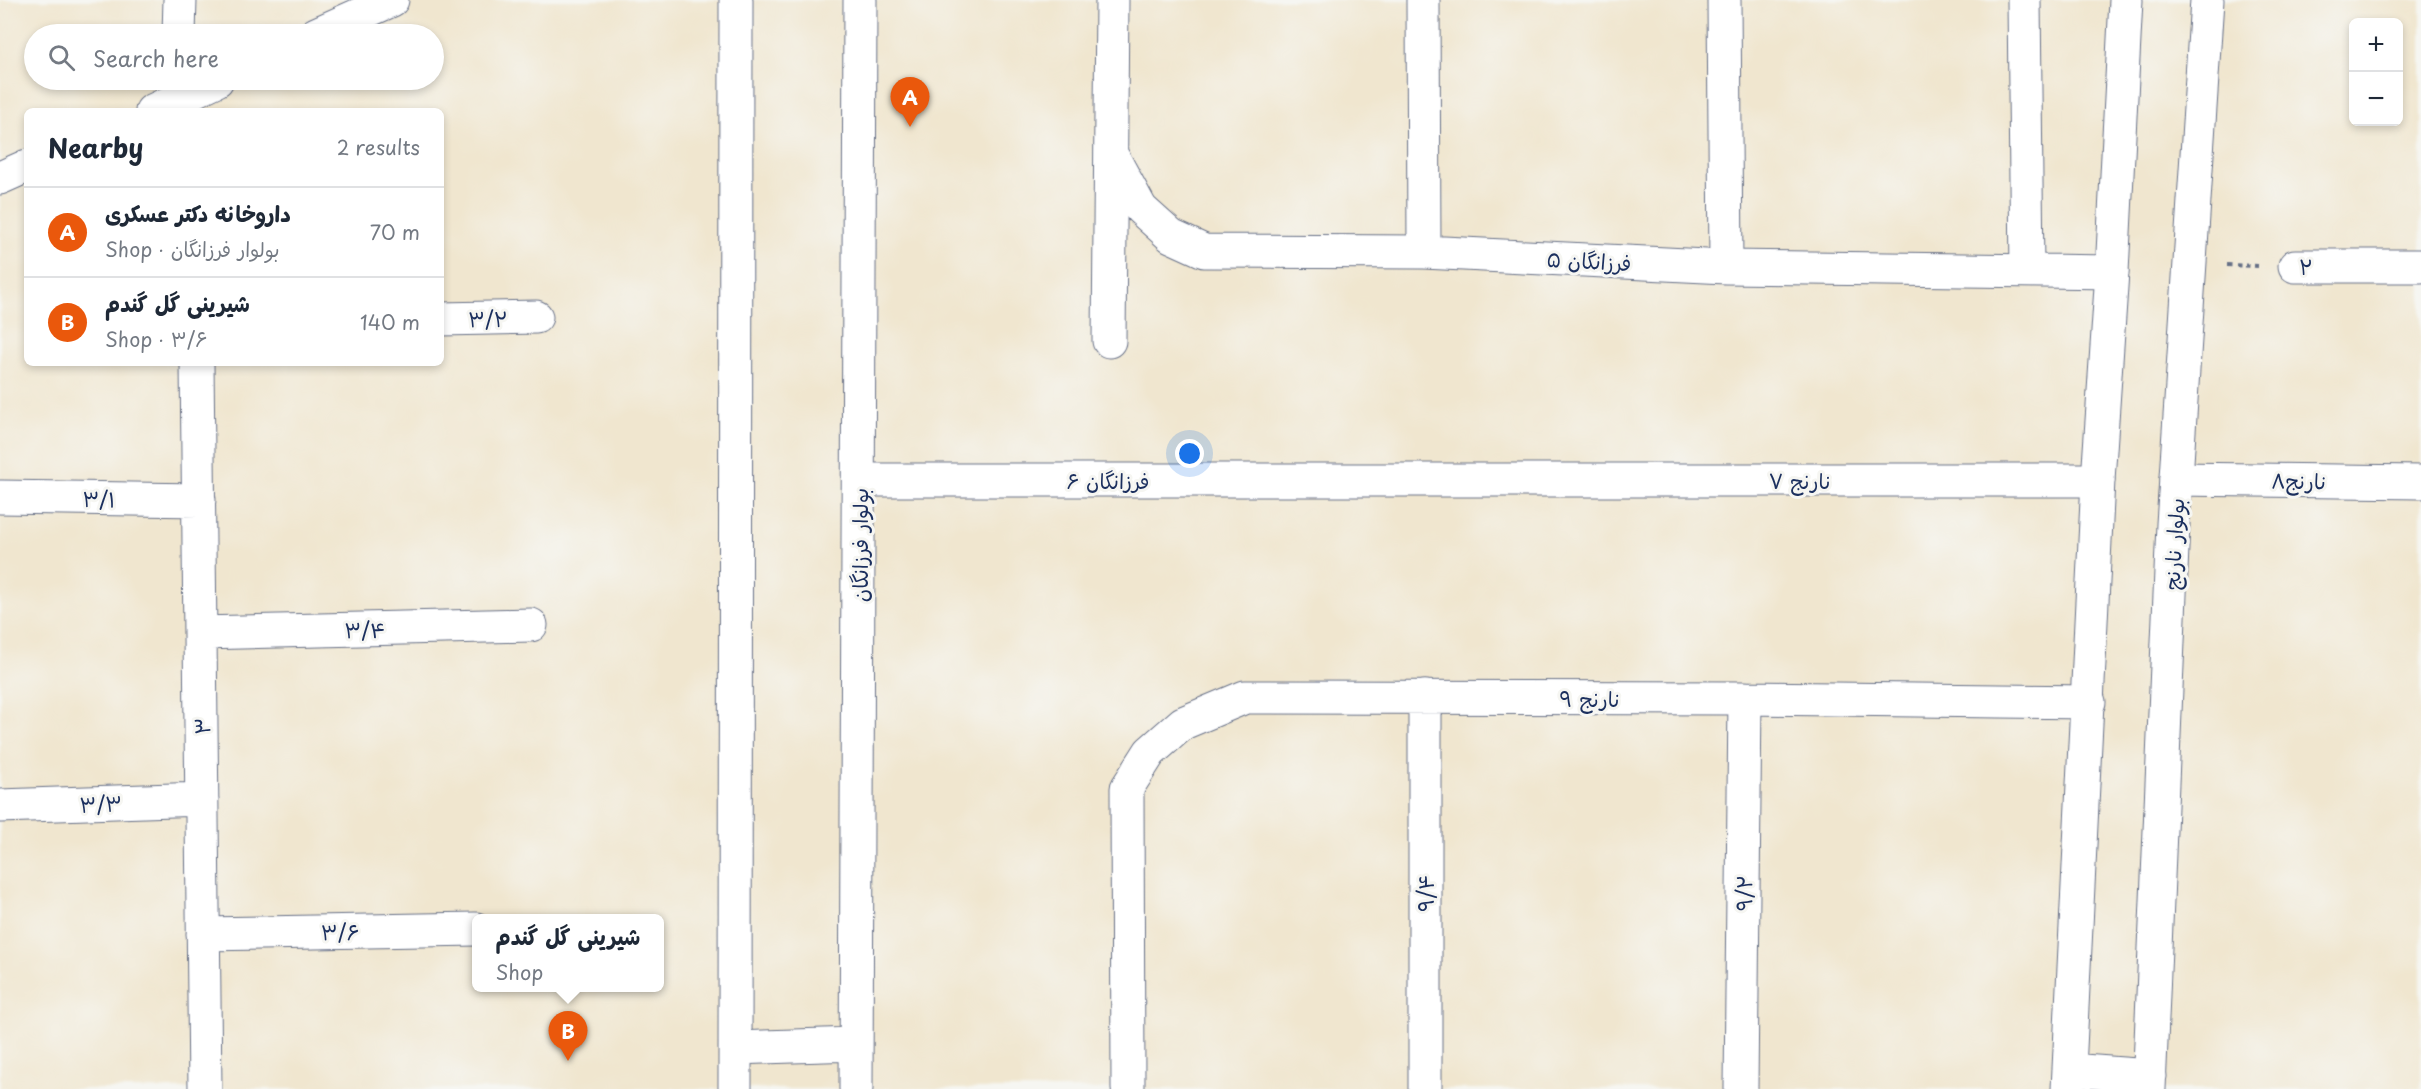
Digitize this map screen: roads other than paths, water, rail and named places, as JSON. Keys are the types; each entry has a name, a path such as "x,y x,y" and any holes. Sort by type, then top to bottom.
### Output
{"street":[{"path":"179,24 180,0"},
{"path":"338,24 392,0"},
{"path":"735,1089 736,0"},
{"name":"بولوار فرزانگان","path":"856,1089 860,0"},
{"path":"1109,341 1112,0"},
{"path":"1423,0 1424,252"},
{"path":"1724,0 1726,267"},
{"path":"2024,0 2026,270"},
{"path":"2126,0 2112,272 2098,480 2069,1079 2149,1082"},
{"name":"بولوار نارنج","path":"2149,1082 2176,479 2192,265 2207,0"},
{"name":"فرزانگان ۵","path":"1111,154 1141,208 1171,236 1204,251 1424,252 1726,267 2112,272"},
{"path":"0,177 24,167"},
{"name":"۲","path":"2295,266 2421,266"},
{"name":"۳/۲","path":"444,319 536,317"},
{"name":"۳","path":"197,366 205,1089"},
{"name":"نارنج۸","path":"2176,479 2421,482"},
{"name":"فرزانگان ۶","path":"859,480 1501,480"},
{"name":"نارنج ۷","path":"1501,480 2098,480"},
{"name":"۳/۱","path":"0,497 199,500"},
{"name":"۳/۴","path":"200,633 531,625"},
{"name":"نارنج ۹","path":"1128,1089 1127,788 1150,752 1183,723 1245,697 1745,698 2089,702"},
{"name":"۹/۴","path":"1425,698 1425,1089"},
{"name":"۹/۲","path":"1741,1089 1745,698"},
{"name":"۳/۳","path":"0,806 202,799"},
{"name":"۳/۶","path":"203,934 472,929"},
{"path":"735,1048 855,1044"}],"place":[{"name":"داروخانه دکتر عسکری","path":"910,127"},
{"name":"شیرینی گل گندم","path":"568,1061"}]}
